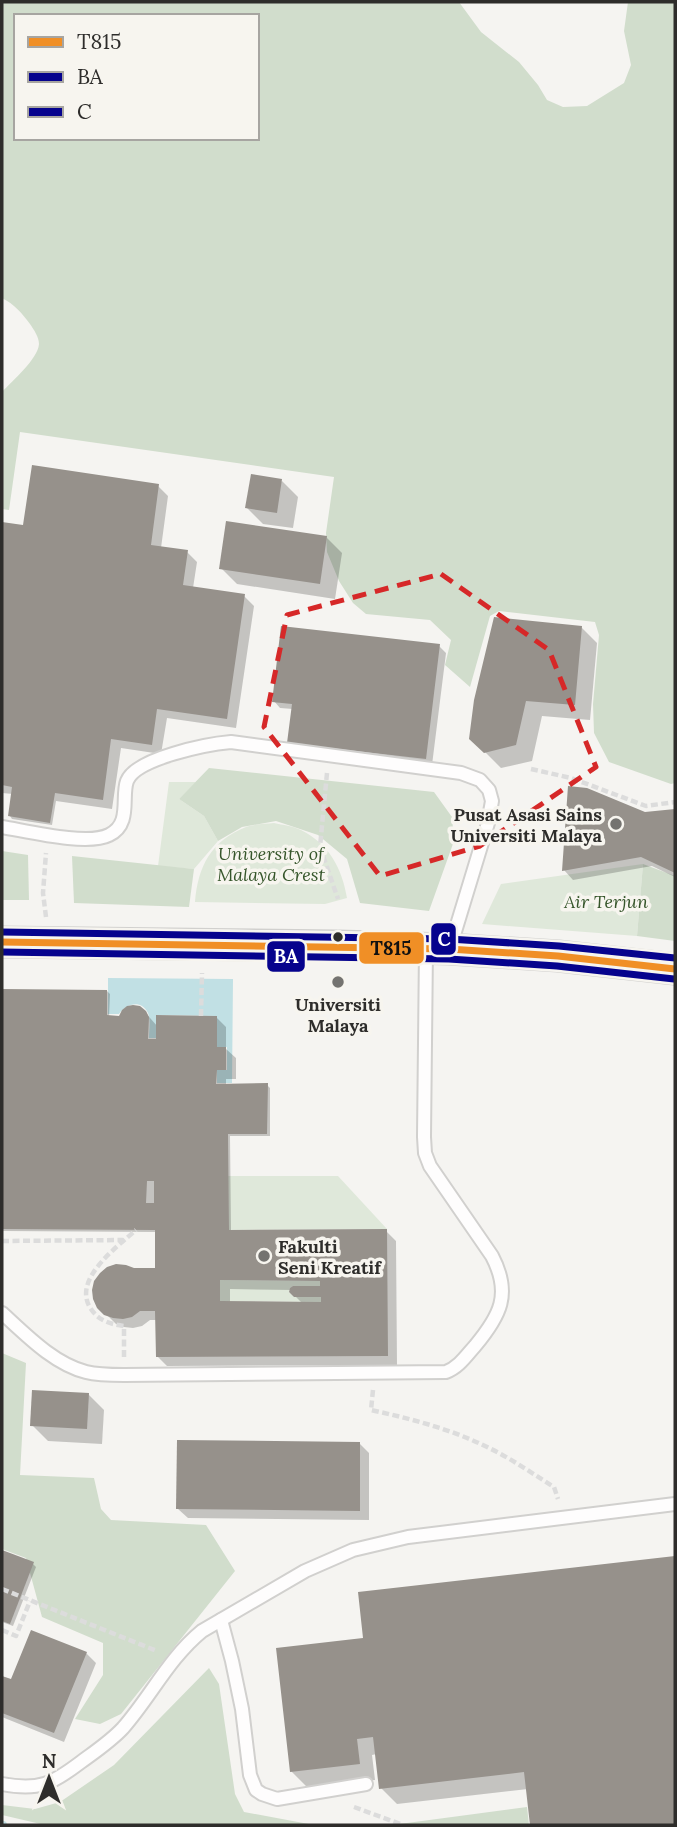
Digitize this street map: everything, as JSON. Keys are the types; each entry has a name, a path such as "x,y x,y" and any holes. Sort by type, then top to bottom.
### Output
{"street":[{"path":"2,942 438,949 558,956 675,969"}],"lane":[{"path":"2,827 93,839 111,835 124,815 127,780 139,767 182,750 231,742 461,773 481,780 489,790 492,801 488,823 438,949 424,1124 425,1153 430,1166 492,1256 502,1284 502,1301 496,1318 459,1365 446,1372 124,1375 86,1372 72,1367 37,1344 2,1313"},
{"path":"2,1784 35,1787 63,1775 97,1751 123,1727 174,1657 202,1631 305,1572 353,1550 408,1537 675,1503"},
{"path":"221,1620 242,1709 253,1785 262,1794 277,1799 366,1784"}],"path":[{"path":"329,755 320,847 338,900"},
{"path":"531,769 570,778 646,806 675,802"},
{"path":"48,835 43,893 48,942"},
{"path":"201,1016 202,978"},
{"path":"124,1375 124,1325 113,1325 94,1314 87,1304 86,1290 89,1278 97,1267 136,1230"},
{"path":"2,1241 124,1240"},
{"path":"374,1372 371,1410 417,1420 490,1448 554,1487 564,1518"},
{"path":"2,1590 174,1657"},
{"path":"2,1630 16,1636 30,1601"},
{"path":"317,1793 403,1825"}],"highlighted area":[{"path":"441,574 549,650 596,767 480,846 380,876 264,727 287,615"}],"green space":[{"path":"2,2 459,2 481,32 519,62 547,100 563,107 587,106 624,83 631,65 624,31 628,2 675,2 675,783 671,784 609,762 594,733 593,704 599,635 595,622 499,611 490,616 470,687 445,665 451,640 430,620 366,614 353,603 339,581 327,552 326,533 334,477 20,432 9,510 2,509 2,392 29,363 39,344 30,324 14,306 2,298"},
{"path":"209,768 434,792 452,817 454,841 429,911 360,903 347,859 318,835 276,821 242,827 218,841 204,816 179,799"},
{"path":"169,782 196,782 179,799 204,816 218,841 194,869 158,866"},
{"name":"University of Malaya Crest","path":"274,823 298,829 327,850 338,867 347,898 325,904 195,902 203,866 215,847 246,827"},
{"path":"2,851 28,855 29,900 2,900"},
{"path":"72,856 194,869 189,907 74,903"},
{"name":"Air Terjun","path":"643,864 637,936 482,924 501,884"},
{"path":"643,864 675,876 675,941 637,936"},
{"path":"228,1176 338,1176 387,1229 229,1230"},
{"path":"220,1280 320,1281 320,1286 293,1286 289,1292 294,1297 321,1297 321,1302 220,1301"},
{"path":"2,1353 26,1363 20,1475 94,1478 101,1509 111,1520 206,1525 235,1571 121,1714 100,1724 75,1719 103,1675 103,1643 42,1617 26,1558 2,1549"},
{"path":"209,1668 219,1684 235,1794 244,1812 314,1825 45,1825 2,1815 2,1805 35,1809 60,1802 114,1765"},
{"path":"527,1807 529,1825 392,1825"}],"water":[{"path":"108,978 233,979 232,1083 217,1083 217,1070 227,1070 227,1047 217,1047 217,1016 156,1015 156,1038 149,1038 149,1016 142,1006 134,1004 119,1014 108,1014"}],"building":[{"path":"32,465 159,484 151,545 188,550 183,585 245,594 227,719 157,709 152,745 111,739 103,800 55,793 50,823 8,816 12,787 2,785 2,522 23,525"},
{"path":"251,474 282,479 277,513 245,508"},
{"path":"226,521 327,536 320,584 219,569"},
{"path":"494,617 582,626 575,705 526,701 516,745 484,753 469,739 474,700"},
{"path":"281,626 440,644 426,759 287,743 292,704 272,702"},
{"path":"568,786 587,788 645,812 675,809 675,873 641,857 562,871"},
{"path":"2,989 107,990 107,1015 119,1016 127,1006 133,1005 146,1011 149,1017 148,1039 156,1039 156,1015 217,1016 217,1047 226,1047 226,1070 217,1070 216,1084 268,1083 267,1134 228,1134 229,1230 387,1229 388,1356 156,1357 155,1311 140,1311 123,1319 104,1315 97,1308 92,1290 94,1281 107,1267 116,1264 134,1268 155,1268 155,1230 2,1229","holes":["147,1181 154,1181 154,1203 146,1203","220,1280 320,1281 320,1286 293,1286 289,1292 294,1297 321,1297 321,1302 220,1301"]},
{"path":"32,1390 89,1393 87,1429 30,1426"},
{"path":"177,1440 360,1442 360,1511 176,1509"},
{"path":"2,1550 34,1562 10,1624 2,1621"},
{"path":"675,1556 675,1824 530,1825 524,1772 379,1789 373,1737 357,1739 360,1764 290,1772 276,1648 363,1638 358,1592"},
{"path":"31,1630 87,1652 54,1733 2,1713 2,1676 11,1679"}],"transit line":[{"name":"C","path":"2,932 449,939 559,946 675,958"},
{"name":"T815","path":"2,942 449,949 558,956 675,969"},
{"name":"BA","path":"2,952 449,959 557,966 674,979"}],"place":[{"name":"Pusat Asasi Sains Universiti Malaya","path":"616,824"},
{"name":"Universiti Malaya","path":"338,982"},
{"name":"Fakulti Seni Kreatif","path":"264,1256"}]}
